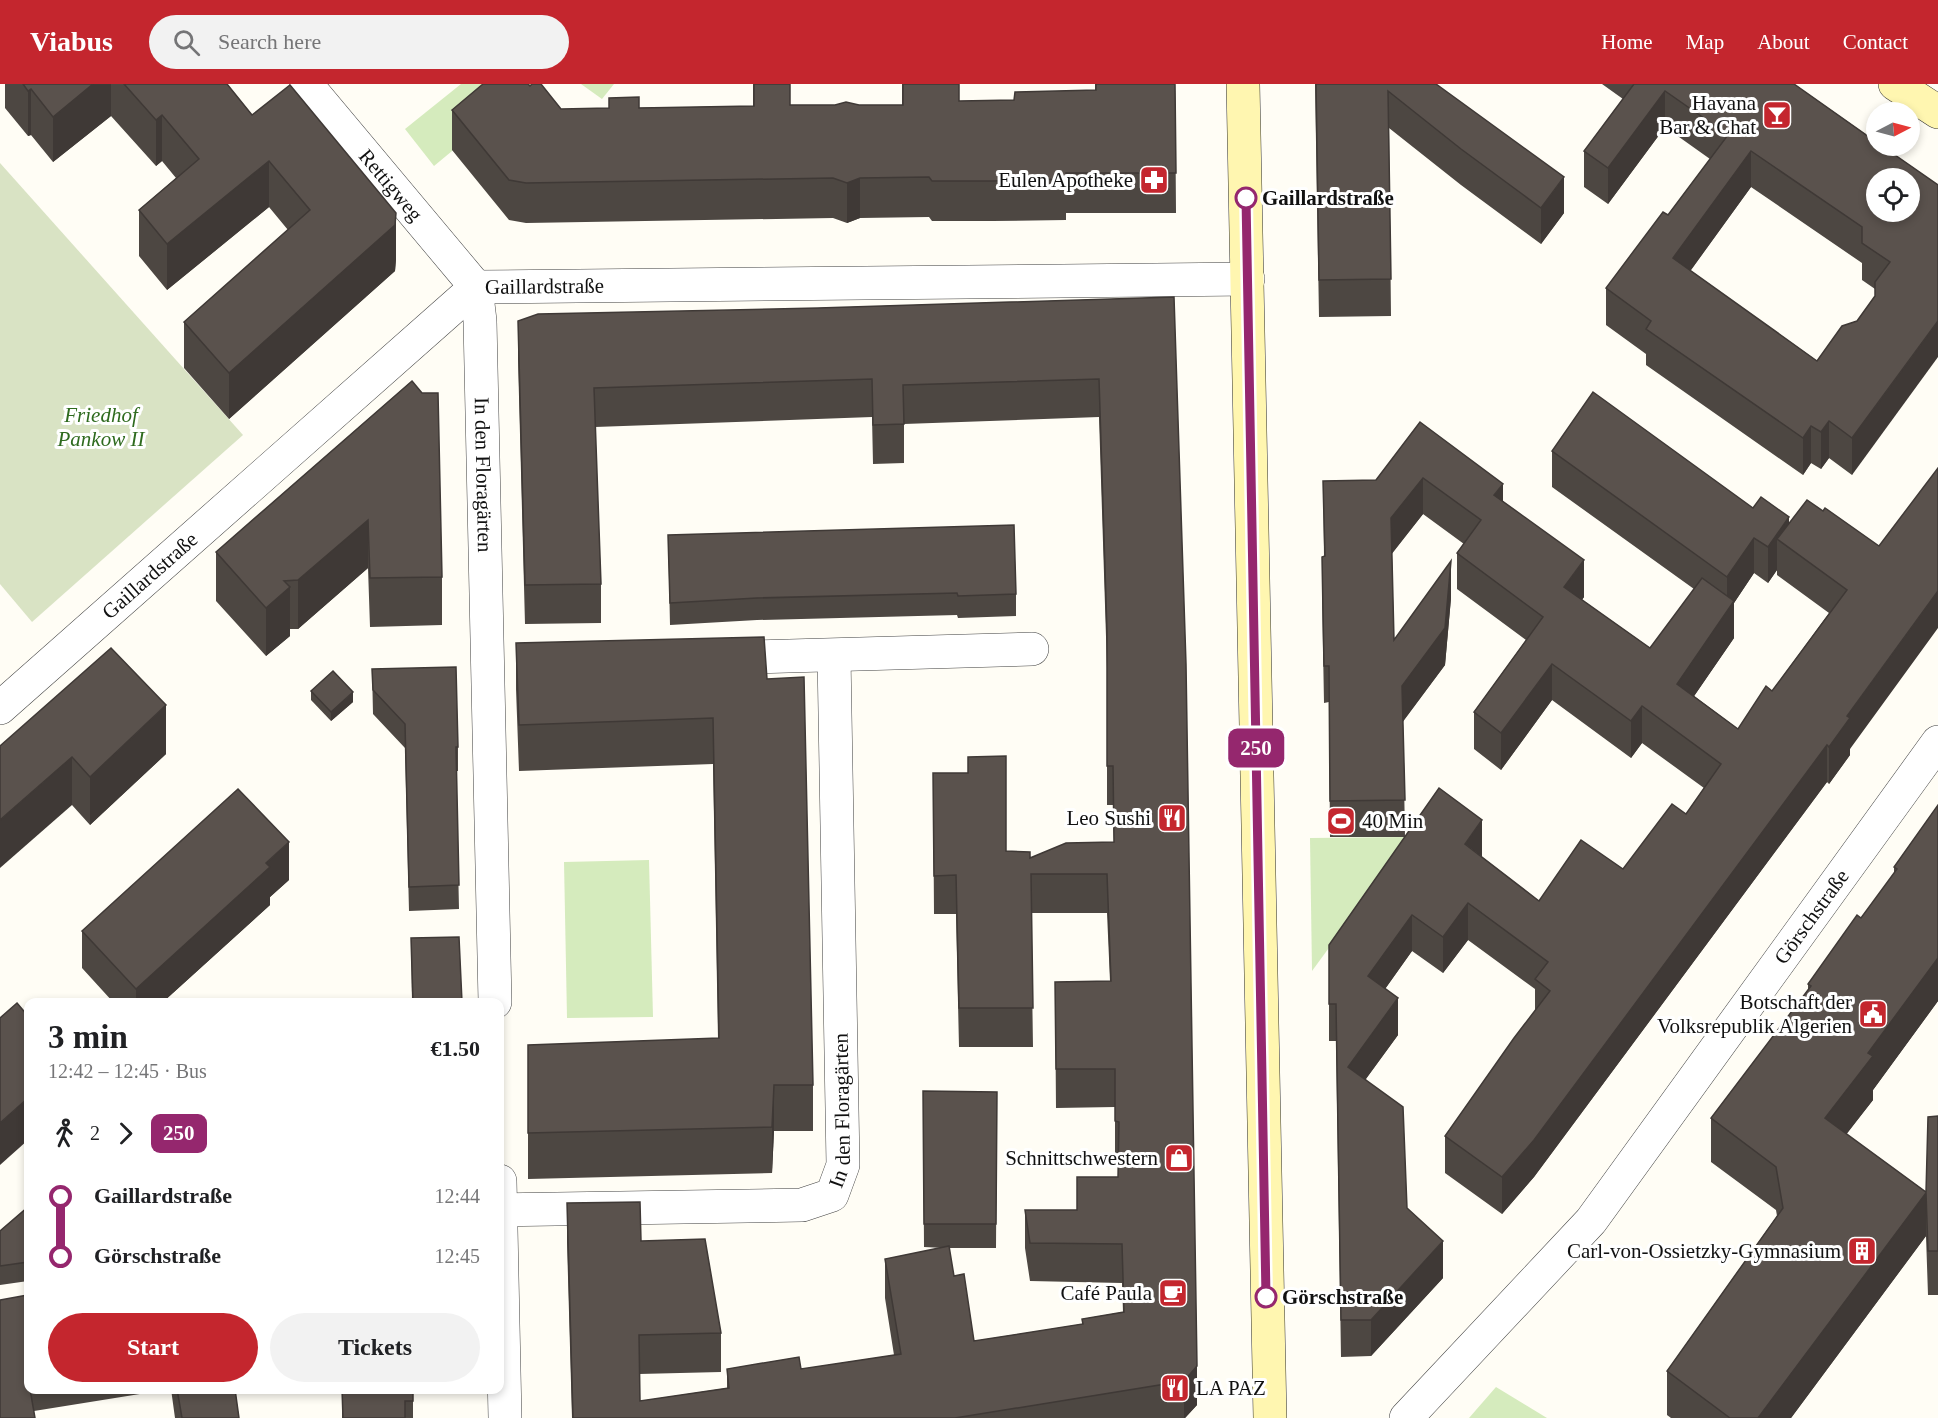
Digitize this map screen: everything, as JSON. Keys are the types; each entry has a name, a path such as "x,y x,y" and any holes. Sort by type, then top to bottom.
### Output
{"street":[{"name":"Rettigweg","path":"306,84 476,287"},
{"path":"1243,84 1270,1418"},
{"path":"1895,84 1938,112"},
{"name":"Gaillardstraße","path":"0,708 476,287 1248,279"},
{"name":"In den Floragärten","path":"476,287 480,321 495,998"},
{"path":"697,658 1032,650"},
{"name":"In den Floragärten","path":"504,1210 802,1205 832,1195 843,1165 834,656"},
{"path":"488,662 523,661"},
{"name":"Görschstraße","path":"1406,1418 1591,1221 1938,742"},
{"path":"504,1347 506,1418"}],"green space":[{"path":"461,84 533,84 434,166 405,129"},
{"path":"581,84 614,84 602,99"},
{"name":"Friedhof Pankow II","path":"0,163 243,435 32,622 0,584"},
{"path":"1410,837 1312,971 1310,838"},
{"path":"649,860 653,1017 567,1018 564,862"},
{"path":"1496,1387 1547,1418 1469,1418"}],"building":[{"path":"23,84 93,84 53,117 31,89 28,91"},
{"path":"124,84 227,84 252,115 290,85 396,213 395,225 229,373 184,322 310,210 269,161 167,244 139,210 199,159 162,115 156,120"},
{"path":"483,84 528,84 530,86 541,84 561,109 609,108 609,98 639,97 639,108 754,106 754,84 790,84 790,105 835,105 846,102 859,105 903,105 903,84 959,84 959,101 1014,100 1015,92 1096,90 1096,84 1175,84 1176,173 1066,173 1066,179 992,181 932,181 929,177 860,178 847,183 833,178 526,183 509,180 452,110"},
{"path":"1316,84 1436,84 1564,177 1541,208 1388,91 1391,279 1319,280"},
{"path":"1634,84 1794,84 1866,135 1866,156 1896,156 1914,168 1866,168 1866,222 1920,222 1920,172 1938,185 1938,321 1852,438 1829,421 1821,432 1811,426 1803,438 1646,329 1651,321 1606,288 1663,212 1668,215 1728,135 1665,91 1608,168 1584,151","holes":["1751,151 1862,227 1862,243 1890,262 1875,282 1875,296 1857,321 1842,326 1817,361 1673,258"]},
{"path":"1174,297 1186,664 1197,1366 1184,1381 955,1418 573,1418 567,1203 640,1202 641,1241 705,1239 721,1333 639,1335 640,1401 729,1388 727,1369 799,1357 801,1369 901,1354 885,1259 949,1246 954,1276 964,1274 974,1341 1083,1324 1082,1319 1124,1312 1122,1244 1030,1243 1025,1210 1077,1210 1077,1177 1118,1177 1119,1122 1115,1121 1115,1069 1056,1069 1055,982 1111,981 1107,874 1031,874 1033,1008 959,1008 956,875 934,876 933,773 968,773 968,757 1006,756 1006,851 1030,852 1030,858 1066,843 1114,842 1113,766 1107,766 1107,632 1099,379 903,385 904,424 873,425 872,379 594,388 601,584 525,585 518,321 538,314"},
{"path":"412,381 422,393 438,393 442,577 370,578 368,520 298,580 284,581 290,587 266,608 216,552"},
{"path":"1593,392 1753,508 1761,497 1789,517 1768,547 1754,538 1727,577 1552,451"},
{"path":"1420,422 1503,484 1494,495 1584,560 1564,587 1650,648 1702,578 1734,601 1677,684 1738,729 1766,686 1772,691 1847,590 1777,539 1807,500 1823,511 1825,508 1879,546 1938,468 1938,591 1847,716 1850,718 1829,747 1827,745 1534,1140 1502,1177 1445,1136 1550,991 1535,979 1548,962 1468,903 1443,937 1412,915 1368,976 1398,998 1348,1067 1403,1107 1407,1208 1443,1241 1371,1320 1341,1320 1336,1004 1329,1004 1329,945 1439,788 1482,820 1465,844 1539,901 1581,840 1623,869 1672,804 1686,814 1721,764 1642,706 1631,721 1552,664 1501,733 1474,712 1543,617 1457,553 1481,520 1423,478 1391,518 1394,640 1451,561 1445,628 1402,686 1405,800 1330,801 1329,666 1324,666 1323,481 1376,480"},
{"path":"1014,525 1016,594 958,596 957,593 757,598 670,603 668,535"},
{"path":"764,637 767,679 804,677 813,1085 774,1085 772,1127 528,1133 528,1045 719,1038 713,718 519,725 516,643"},
{"path":"111,648 166,705 90,777 72,757 0,820 0,746"},
{"path":"456,667 459,885 409,887 405,724 373,690 372,669"},
{"path":"333,671 353,692 331,712 311,691"},
{"path":"238,789 289,842 266,863 270,867 136,989 82,931"},
{"path":"1938,805 1938,958 1868,1053 1873,1056 1825,1118 1926,1192 1928,1117 1938,1116 1938,1251 1928,1251 1926,1193 1758,1418 1730,1418 1667,1371 1783,1208 1776,1167 1711,1118 1811,986 1808,984 1857,915 1861,918 1897,869 1894,867"},
{"path":"459,937 462,998 413,998 411,938"},
{"path":"17,1003 24,1011 24,1102 0,1123 0,1018"},
{"path":"923,1091 997,1092 996,1224 924,1224"},
{"path":"24,1210 24,1263 0,1266 0,1231"},
{"path":"24,1296 24,1394 31,1394 35,1418 0,1418 0,1300"},
{"path":"178,1394 236,1394 239,1418 182,1418"},
{"path":"342,1394 413,1394 413,1401 405,1401 405,1418 343,1418"}],"bus line":[{"name":"250","path":"1246,198 1266,1297"}],"place":[{"name":"Havana Bar & Chat","path":"1777,115"},
{"name":"Eulen Apotheke","path":"1154,180"},
{"name":"Gaillardstraße","path":"1246,198"},
{"name":"Leo Sushi","path":"1172,818"},
{"name":"40 Min","path":"1341,821"},
{"name":"Botschaft der Volksrepublik Algerien","path":"1873,1014"},
{"name":"Schnittschwestern","path":"1179,1158"},
{"name":"Carl-von-Ossietzky-Gymnasium","path":"1862,1251"},
{"name":"Café Paula","path":"1173,1293"},
{"name":"Görschstraße","path":"1266,1297"},
{"name":"LA PAZ","path":"1175,1388"}]}
